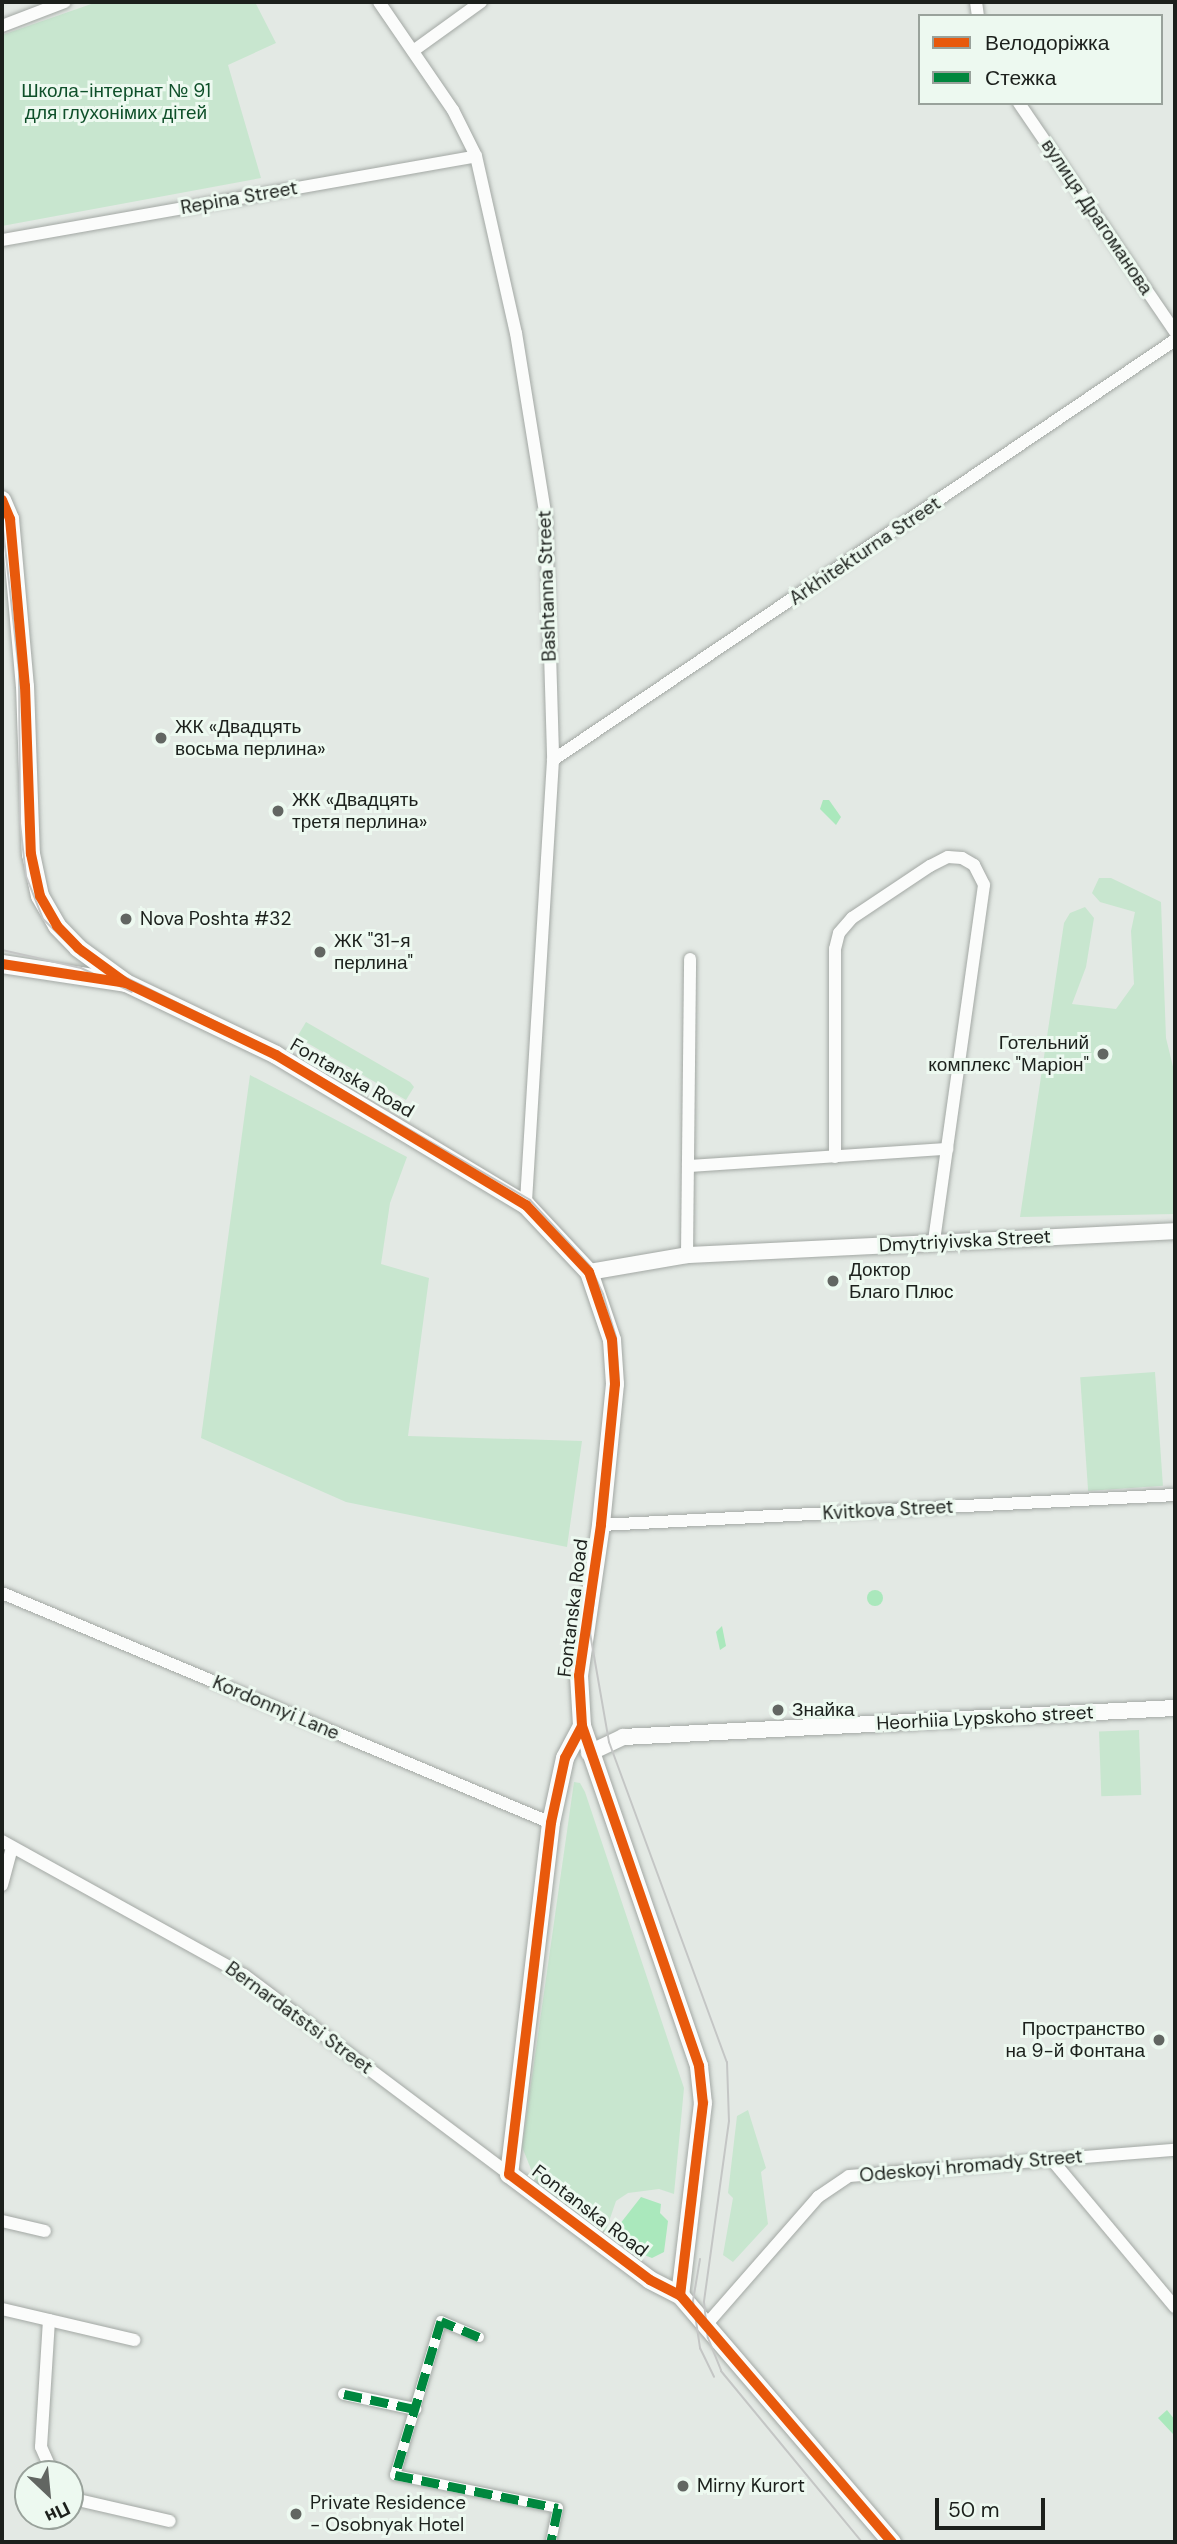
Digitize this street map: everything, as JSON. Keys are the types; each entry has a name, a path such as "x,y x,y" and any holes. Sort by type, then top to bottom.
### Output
{"main road":[{"name":"Fontanska Road","path":"2,500 10,519 25,686 30,854 40,896 65,935 126,983 276,1055 526,1205 589,1272 612,1340 615,1384 601,1525 579,1675 582,1726 592,1762 699,2066 703,2103 680,2295"},
{"path":"39,967 64,961 68,954 65,935"},
{"path":"2,964 39,967 66,976 126,983"},
{"name":"Fontanska Road","path":"582,1726 565,1758 551,1823 509,2174 650,2280 680,2295 892,2542"},
{"path":"565,1758 592,1762"}],"street":[{"path":"2,26 65,2"},
{"name":"Bashtanna Street","path":"379,2 453,110 476,156 516,333 546,518 553,760 526,1205"},
{"path":"413,51 481,2"},
{"name":"вулиця Драгоманова","path":"1020,105 1175,332"},
{"name":"Repina Street","path":"2,240 476,156"},
{"name":"Arkhitekturna Street","path":"553,760 1175,340"},
{"path":"835,1157 835,950 839,933 852,918 947,857 974,865 984,885 934,1243"},
{"path":"687,1255 690,959"},
{"path":"688,1166 947,1149"},
{"name":"Dmytriyivska Street","path":"589,1272 687,1255 1175,1231"},
{"name":"Kvitkova Street","path":"601,1525 1175,1495"},
{"name":"Kordonnyi Lane","path":"2,1593 551,1823"},
{"name":"Heorhiia Lypskoho street","path":"592,1762 623,1737 1175,1709"},
{"path":"2,1885 7,1844"},
{"name":"Bernardatstsi Street","path":"7,1844 244,1975 509,2174"},
{"name":"Odeskoyi hromady Street","path":"706,2325 832,2184 868,2174 1175,2150"},
{"path":"1052,2160 1175,2308"},
{"path":"2,2221 45,2231"},
{"path":"2,2309 134,2340"},
{"path":"47,2460 41,2447 49,2320"},
{"path":"479,2337 441,2321 395,2475 558,2508 551,2542"},
{"path":"344,2394 415,2409"},
{"path":"84,2501 170,2521"}],"green space":[{"name":"Школа-інтернат № 91 для глухонімих дітей","path":"97,2 255,2 276,43 228,65 261,178 2,226 2,35"},
{"path":"1099,878 1111,878 1161,902 1166,1038 1175,1075 1175,1214 1020,1217 1064,923 1070,913 1085,907 1094,918 1086,967 1072,1004 1116,1009 1134,984 1131,931 1135,912 1100,902 1092,893"},
{"path":"306,1022 410,1082 414,1087 406,1100 297,1037"},
{"path":"250,1075 407,1157 390,1203 381,1264 429,1278 408,1436 582,1441 567,1547 346,1502 201,1438"},
{"path":"1155,1372 1163,1486 1088,1491 1080,1377"},
{"path":"1139,1730 1141,1795 1101,1796 1099,1731"},
{"path":"574,1782 580,1783 585,1792 684,2088 674,2194 659,2189 628,2193 616,2201 605,2233 537,2184 522,2147"},
{"path":"748,2110 766,2168 761,2172 768,2224 733,2262 723,2255 733,2198 728,2193 737,2116"}],"shaded area":[{"path":"823,800 829,800 841,817 836,825 820,809"},
{"path":"872,1590 878,1590 883,1598 881,1604 872,1606 867,1601 867,1595"},
{"path":"722,1626 726,1646 720,1650 716,1632"},
{"path":"641,2197 661,2204 660,2213 668,2221 664,2252 652,2258 639,2253 616,2229"},
{"path":"1167,2410 1175,2420 1173,2434 1158,2418"}],"tram line":[{"path":"2,520 19,672 20,823 26,876 43,919 80,955 277,1052 530,1200 590,1266 603,1294 616,1337 619,1380 590,1633 609,1742 727,2062 729,2121 704,2302 708,2338 721,2371 862,2542"},
{"path":"2,950 81,968 132,992"},
{"path":"700,2259 693,2301 700,2348 714,2377"}],"marked path":[{"path":"479,2337 441,2321 395,2475 558,2508 551,2542"},
{"path":"344,2394 415,2409"}],"cycle path":[{"path":"2,500 10,519 25,686 31,854 40,896 57,926 78,948 126,983 276,1055 526,1205 589,1272 612,1340 615,1384 601,1525 579,1675 582,1726 699,2066 703,2103 680,2295 892,2542"},
{"path":"2,964 126,983"},
{"path":"582,1726 565,1758 551,1823 509,2174 650,2280 680,2295"}],"place":[{"name":"ЖК «Двадцять восьма перлина»","path":"161,738"},
{"name":"ЖК «Двадцять третя перлина»","path":"278,811"},
{"name":"Nova Poshta #32","path":"126,919"},
{"name":"ЖК \"31-я перлина\"","path":"320,952"},
{"name":"Готельний комплекс \"Маріон\"","path":"1103,1054"},
{"name":"Доктор Благо Плюс","path":"833,1281"},
{"name":"Знайка","path":"778,1710"},
{"name":"Пространство на 9-й Фонтана","path":"1159,2040"},
{"name":"Mirny Kurort","path":"683,2486"},
{"name":"Private Residence - Osobnyak Hotel","path":"296,2514"}]}
